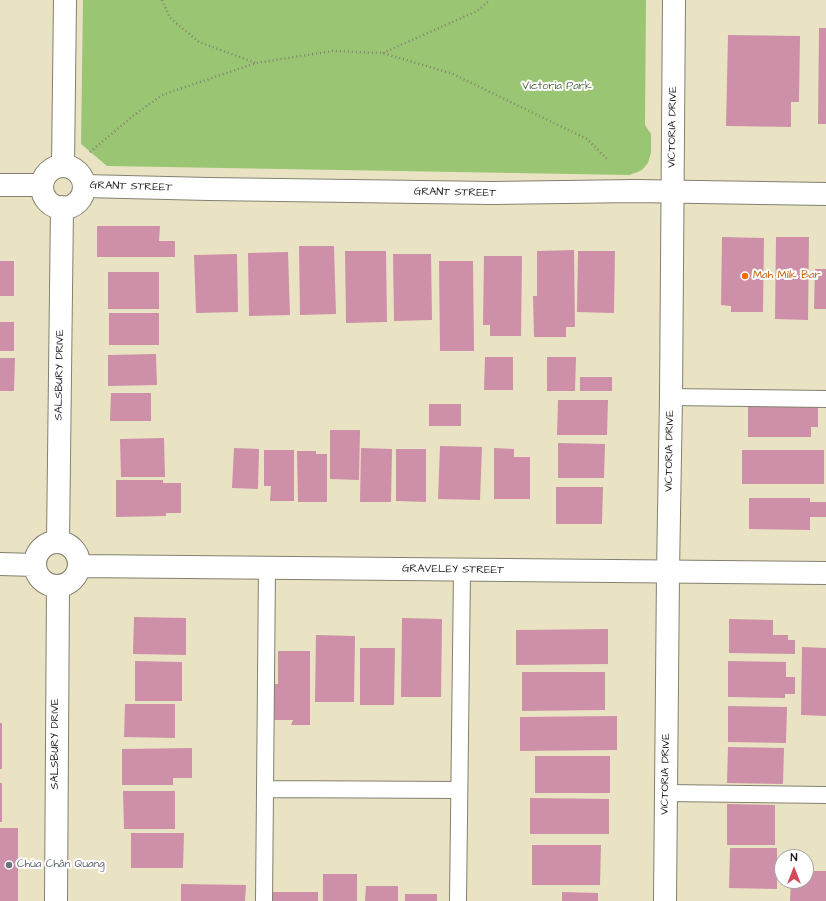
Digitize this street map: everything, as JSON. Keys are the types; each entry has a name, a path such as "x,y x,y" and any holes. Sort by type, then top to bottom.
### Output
{"street":[{"path":"63,166 65,0"},
{"name":"VICTORIA DRIVE","path":"665,901 674,0"},
{"path":"63,166 75,170 83,180 84,186 83,193 75,203 62,207 50,203 45,198 42,185 46,174 57,167 63,166"},
{"path":"0,185 42,185"},
{"name":"GRANT STREET","path":"84,186 492,193 672,192 826,194"},
{"name":"SALSBURY DRIVE","path":"58,542 62,207"},
{"path":"51,542 58,542 71,547 79,558 80,566 78,572 70,583 64,586 51,586 44,583 39,578 36,572 36,558 39,551 44,546 51,542"},
{"path":"0,564 35,565"},
{"name":"GRAVELEY STREET","path":"80,566 826,573"},
{"name":"SALSBURY DRIVE","path":"56,901 58,586"}],"lane":[{"path":"671,397 826,399"},
{"path":"264,901 267,567"},
{"path":"458,901 462,570"},
{"path":"265,789 459,790"},
{"path":"666,793 826,795"}],"path":[{"path":"162,0 170,18 199,42 256,63"},
{"path":"383,53 477,11 490,0"},
{"path":"87,155 133,116 162,95 256,63 333,51 383,53 453,74 587,139 608,160"}],"green space":[{"name":"Victoria Park","path":"83,0 646,0 645,125 651,134 651,153 648,163 642,170 629,175 107,166 81,144"}],"building":[{"path":"819,28 826,28 826,124 818,124"},
{"path":"728,35 800,36 799,102 791,102 791,127 726,126"},
{"path":"97,226 160,226 159,241 175,241 175,257 97,257"},
{"path":"722,237 764,238 763,312 731,312 731,306 721,305"},
{"path":"776,237 809,237 808,320 775,319"},
{"path":"299,246 334,246 336,314 300,315"},
{"path":"574,250 575,327 566,327 566,337 534,337 533,296 537,296 537,251"},
{"path":"345,251 386,251 387,322 346,323"},
{"path":"578,251 615,251 614,313 577,312"},
{"path":"288,252 290,315 249,316 248,253"},
{"path":"237,254 238,312 196,313 194,255"},
{"path":"393,254 431,254 432,320 394,321"},
{"path":"484,256 522,256 521,336 490,336 490,325 483,325"},
{"path":"0,261 14,261 14,296 0,296"},
{"path":"439,261 473,261 474,351 440,351"},
{"path":"815,269 826,269 826,309 814,309"},
{"path":"108,272 159,272 159,309 108,309"},
{"path":"109,313 159,313 159,345 109,345"},
{"path":"0,322 14,322 14,351 0,351"},
{"path":"156,354 157,385 108,386 108,355"},
{"path":"485,357 513,357 513,390 484,390"},
{"path":"547,357 576,357 575,391 547,391"},
{"path":"0,358 15,358 14,391 0,391"},
{"path":"580,377 612,377 612,391 580,391"},
{"path":"111,393 151,393 151,421 110,421"},
{"path":"558,400 608,400 607,435 557,435"},
{"path":"429,404 461,404 461,426 429,426"},
{"path":"748,405 818,406 818,427 811,427 811,437 748,437"},
{"path":"330,430 360,430 359,480 330,479"},
{"path":"164,438 165,477 121,477 120,439"},
{"path":"558,443 605,444 604,478 558,478"},
{"path":"440,446 482,447 480,500 438,499"},
{"path":"234,448 259,449 258,489 232,488"},
{"path":"361,448 392,449 391,502 360,502"},
{"path":"494,448 514,449 514,457 530,457 530,499 494,499"},
{"path":"396,449 426,449 426,502 396,501"},
{"path":"264,450 294,450 294,501 270,501 271,486 264,486"},
{"path":"742,450 824,450 824,484 742,484"},
{"path":"297,451 316,451 316,454 327,454 327,502 298,502"},
{"path":"116,480 163,480 163,483 181,483 181,513 166,513 166,516 116,517"},
{"path":"556,487 603,487 602,524 556,524"},
{"path":"749,498 810,498 810,502 826,502 826,517 810,517 810,530 749,529"},
{"path":"134,617 186,618 186,655 133,654"},
{"path":"402,618 442,619 441,697 401,697"},
{"path":"729,619 773,620 773,635 788,635 788,640 795,640 795,654 729,653"},
{"path":"608,629 608,664 516,665 516,630"},
{"path":"316,635 355,636 354,702 315,702"},
{"path":"802,647 826,648 826,716 801,715"},
{"path":"360,648 395,648 394,705 360,705"},
{"path":"278,651 310,651 310,725 291,725 293,720 272,720 272,684 278,684"},
{"path":"135,661 182,662 182,701 135,701"},
{"path":"728,661 786,662 786,677 795,677 795,694 785,694 785,698 728,697"},
{"path":"522,672 605,672 605,710 522,711"},
{"path":"125,704 175,704 175,738 124,737"},
{"path":"728,706 787,707 786,743 728,742"},
{"path":"617,716 617,750 520,751 520,717"},
{"path":"0,723 2,723 2,769 0,769"},
{"path":"728,747 784,748 783,784 727,783"},
{"path":"192,748 192,778 173,778 173,785 122,785 122,749"},
{"path":"535,756 610,756 610,793 535,793"},
{"path":"0,783 2,783 2,822 0,822"},
{"path":"123,791 175,791 175,829 124,829"},
{"path":"530,798 609,799 609,834 530,834"},
{"path":"727,804 775,805 775,845 727,845"},
{"name":"Chùa Chân Quang","path":"0,828 18,828 18,901 0,901"},
{"path":"131,833 184,833 183,868 131,868"},
{"path":"532,845 601,845 600,885 532,885"},
{"path":"730,848 777,848 774,849 774,889 729,888"},
{"path":"814,871 826,871 826,901 790,901 791,889 814,889"},
{"path":"323,874 357,874 357,901 323,901"},
{"path":"181,884 246,885 245,901 181,901"},
{"path":"366,886 398,886 398,901 365,901"},
{"path":"273,892 318,892 318,901 273,901"},
{"path":"562,892 598,893 598,901 562,901"},
{"path":"405,894 437,894 437,901 405,901"}],"place":[{"name":"Mah Milk Bar","path":"745,276"},
{"name":"Chùa Chân Quang","path":"9,865"}]}
